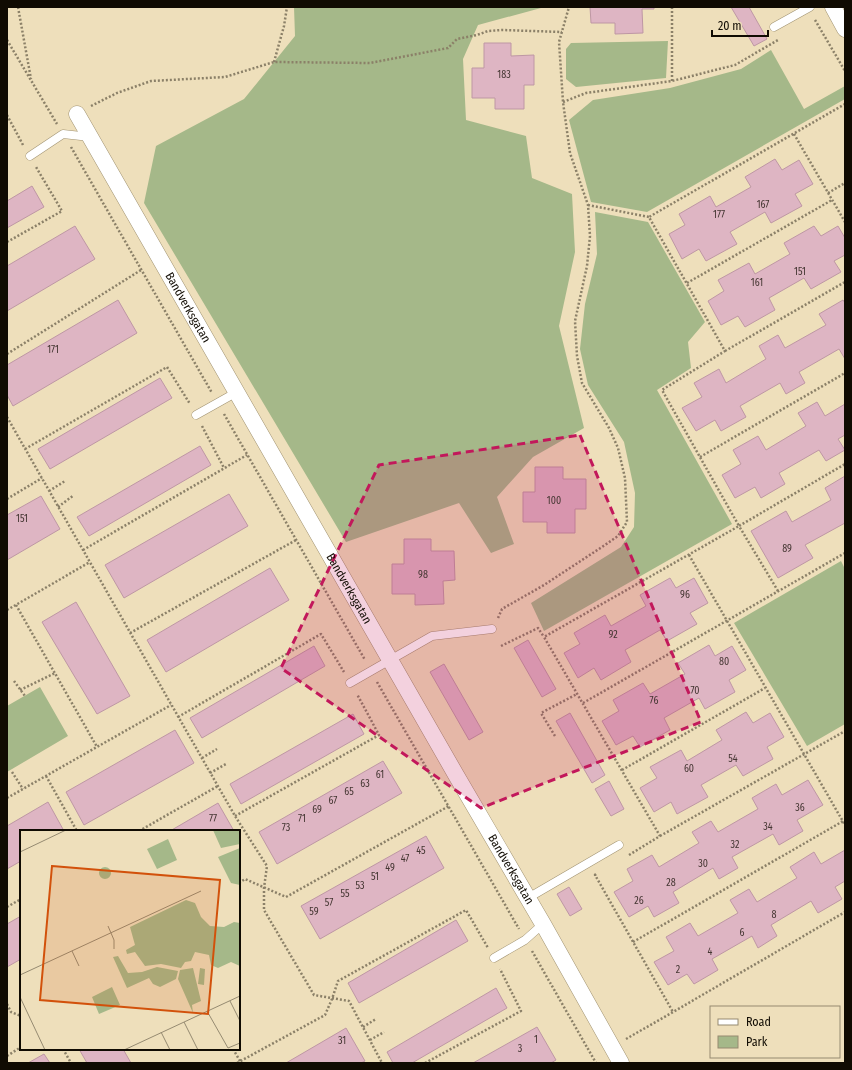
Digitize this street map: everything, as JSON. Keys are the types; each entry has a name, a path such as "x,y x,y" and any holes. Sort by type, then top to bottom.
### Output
{"street":[{"path":"833,7 845,29"},
{"name":"Bandverksgatan","path":"77,114 543,924 621,1063"}],"lane":[{"path":"774,27 809,8"},
{"path":"30,156 63,134 90,137"},
{"path":"194,412 218,403 237,392"},
{"path":"351,683 432,636 492,628"},
{"path":"528,898 619,845"},
{"path":"492,955 525,940 543,924"}],"path":[{"path":"18,7 31,81"},
{"path":"274,62 284,26 287,7"},
{"path":"492,628 502,609 544,585 618,536 627,522 625,478 618,448 582,384 577,356 575,321 587,266 590,236 588,205 570,153 563,102 560,42 569,7"},
{"path":"672,7 672,81"},
{"path":"809,8 845,71"},
{"path":"77,114 117,93 151,80 225,77 274,62 370,63 448,48 457,40 488,31 562,32"},
{"path":"563,102 586,93 672,81 735,65 780,39"},
{"path":"7,40 142,270 596,1063"},
{"path":"588,205 649,217 845,104"},
{"path":"7,115 25,147"},
{"path":"794,134 845,222"},
{"path":"7,242 62,211 35,165"},
{"path":"828,193 845,183"},
{"path":"687,284 832,200"},
{"path":"649,217 725,351"},
{"path":"7,354 142,270"},
{"path":"778,591 739,526 662,390 725,351 845,282"},
{"path":"25,449 167,367 194,412"},
{"path":"700,458 845,373"},
{"path":"7,417 210,773 267,866 264,888 264,910 314,995 349,1001 382,1063"},
{"path":"202,425 224,468"},
{"path":"83,550 247,455"},
{"path":"544,637 845,464"},
{"path":"7,498 42,478"},
{"path":"49,491 65,481"},
{"path":"58,507 74,495"},
{"path":"130,633 296,540"},
{"path":"583,703 844,553 845,559"},
{"path":"689,555 845,824"},
{"path":"7,610 90,562"},
{"path":"16,605 97,747"},
{"path":"501,646 538,628 660,836"},
{"path":"178,717 321,634 351,683 378,736 235,816"},
{"path":"20,690 55,673"},
{"path":"14,682 24,696"},
{"path":"622,770 765,688"},
{"path":"555,736 541,713 577,694"},
{"path":"7,798 171,705"},
{"path":"628,856 660,836 845,731"},
{"path":"202,758 217,749"},
{"path":"210,773 226,764"},
{"path":"12,772 23,789"},
{"path":"46,776 76,830"},
{"path":"141,830 218,786"},
{"path":"240,882 245,879 286,897 449,806"},
{"path":"633,942 844,821"},
{"path":"601,871 595,875 673,1012"},
{"path":"7,907 20,900"},
{"path":"233,1050 238,1062 325,1015 338,982 466,910 492,955"},
{"path":"612,1047 845,912"},
{"path":"426,1063 521,1011 499,967"},
{"path":"7,1004 11,1012 20,1016"},
{"path":"363,1027 376,1019"},
{"path":"370,1040 384,1032"},
{"path":"7,1056 20,1049"},
{"path":"64,1050 71,1063"}],"highlighted area":[{"path":"580,435 701,722 481,808 281,668 379,465"}],"green space":[{"path":"294,7 541,7 478,25 463,59 466,120 526,136 532,178 572,194 575,252 559,326 584,428 533,457 497,497 514,544 491,553 459,503 346,542 144,203 156,146 244,99 295,36"},
{"path":"668,41 666,78 576,87 566,79 566,49 571,43"},
{"path":"771,50 804,109 845,86 845,99 647,212 591,202 569,120 593,100 670,88 741,69"},
{"path":"595,212 648,222 705,322 688,342 691,368 657,390 732,524 544,631 531,603 621,547 634,527 635,493 624,442 588,385 580,349 585,304 597,254"},
{"path":"841,561 845,569 845,724 807,746 734,623"},
{"path":"40,687 68,736 7,772 7,706"}],"building":[{"path":"590,7 654,7 654,9 642,9 643,33 615,34 615,23 591,23"},
{"path":"731,7 749,7 767,39 754,46"},
{"path":"484,43 511,43 511,56 534,55 534,85 524,85 524,109 495,109 495,98 472,98 472,68 484,68"},
{"path":"775,159 782,170 799,160 813,184 795,194 802,206 771,223 765,212 730,232 737,244 706,261 699,249 682,259 669,234 685,225 679,214 710,196 716,207 751,187 745,177"},
{"path":"32,186 44,207 7,228 7,201"},
{"path":"75,226 95,259 7,311 7,266"},
{"path":"814,226 821,236 838,226 845,238 845,255 834,261 841,272 811,289 804,278 769,298 775,310 745,327 738,316 721,325 708,301 724,291 718,280 749,263 755,274 790,254 784,243"},
{"path":"118,300 137,333 13,406 7,395 7,365"},
{"path":"843,300 845,303 845,359 839,349 799,372 805,383 786,394 780,383 740,406 746,417 721,431 715,420 696,431 682,408 702,397 694,383 719,369 726,383 766,359 759,346 778,335 785,348 826,325 819,314"},
{"path":"160,378 172,398 50,469 38,449"},
{"path":"817,402 825,416 845,404 845,435 838,439 845,450 826,461 819,450 779,473 785,484 761,498 755,487 735,498 722,475 741,464 733,450 758,436 766,450 806,426 798,413"},
{"path":"200,446 211,465 89,536 77,517"},
{"path":"535,467 563,467 563,479 586,479 586,509 575,509 575,533 547,533 547,522 523,522 523,492 535,492"},
{"path":"845,476 845,523 805,545 813,558 778,578 751,531 786,511 792,522 831,500 825,488"},
{"path":"229,494 248,526 124,598 105,565"},
{"path":"41,496 60,529 7,560 7,515"},
{"path":"404,539 431,539 431,551 454,551 455,580 443,581 444,604 415,605 415,594 392,594 392,564 404,564"},
{"path":"270,568 289,600 166,672 147,640"},
{"path":"670,578 676,588 694,578 708,603 690,613 697,624 667,641 660,630 625,650 631,662 601,680 594,668 578,678 564,653 580,644 574,633 605,615 611,626 646,606 640,595"},
{"path":"76,602 130,696 97,714 42,622"},
{"path":"528,640 556,689 542,697 514,648"},
{"path":"709,645 715,656 732,646 746,670 729,680 735,692 705,709 699,698 664,718 670,730 640,747 633,736 616,745 602,721 619,711 613,700 643,683 650,694 685,674 678,663"},
{"path":"314,646 325,666 202,738 190,718"},
{"path":"444,664 483,732 469,740 430,672"},
{"path":"746,712 753,723 770,713 784,737 767,747 773,759 743,776 736,765 701,785 708,797 677,814 671,802 654,812 640,788 657,778 650,767 681,750 687,761 722,740 716,730"},
{"path":"570,713 605,775 592,783 556,721"},
{"path":"353,714 364,734 241,804 230,784"},
{"path":"175,730 194,763 84,825 66,792"},
{"path":"383,761 402,793 277,864 259,832"},
{"path":"808,780 823,805 797,820 803,831 779,845 773,834 732,857 738,868 719,879 713,868 673,892 679,903 654,917 648,906 629,917 614,892 633,881 627,869 652,855 659,867 699,843 692,832 711,821 718,832 758,809 752,798 776,784 782,795"},
{"path":"609,781 624,809 611,816 595,789"},
{"path":"48,802 63,830 20,830 20,862 7,869 7,826"},
{"path":"218,803 233,830 172,830"},
{"path":"426,836 444,868 320,939 301,906"},
{"path":"845,850 845,881 835,887 842,899 818,913 811,901 771,925 777,936 758,948 752,936 712,959 718,970 694,984 687,974 668,985 654,962 674,951 666,937 690,923 698,936 738,913 730,900 749,889 757,902 797,878 790,867 814,852 821,864"},
{"path":"569,887 582,909 570,916 557,894"},
{"path":"20,917 20,960 7,967 7,924"},
{"path":"456,920 468,941 359,1003 348,983"},
{"path":"496,988 507,1008 412,1063 393,1063 387,1052"},
{"path":"537,1027 556,1060 551,1063 473,1063"},
{"path":"346,1028 365,1061 361,1063 286,1063"},
{"path":"80,1050 124,1050 131,1063 87,1063"},
{"path":"44,1054 50,1063 28,1063"}]}
